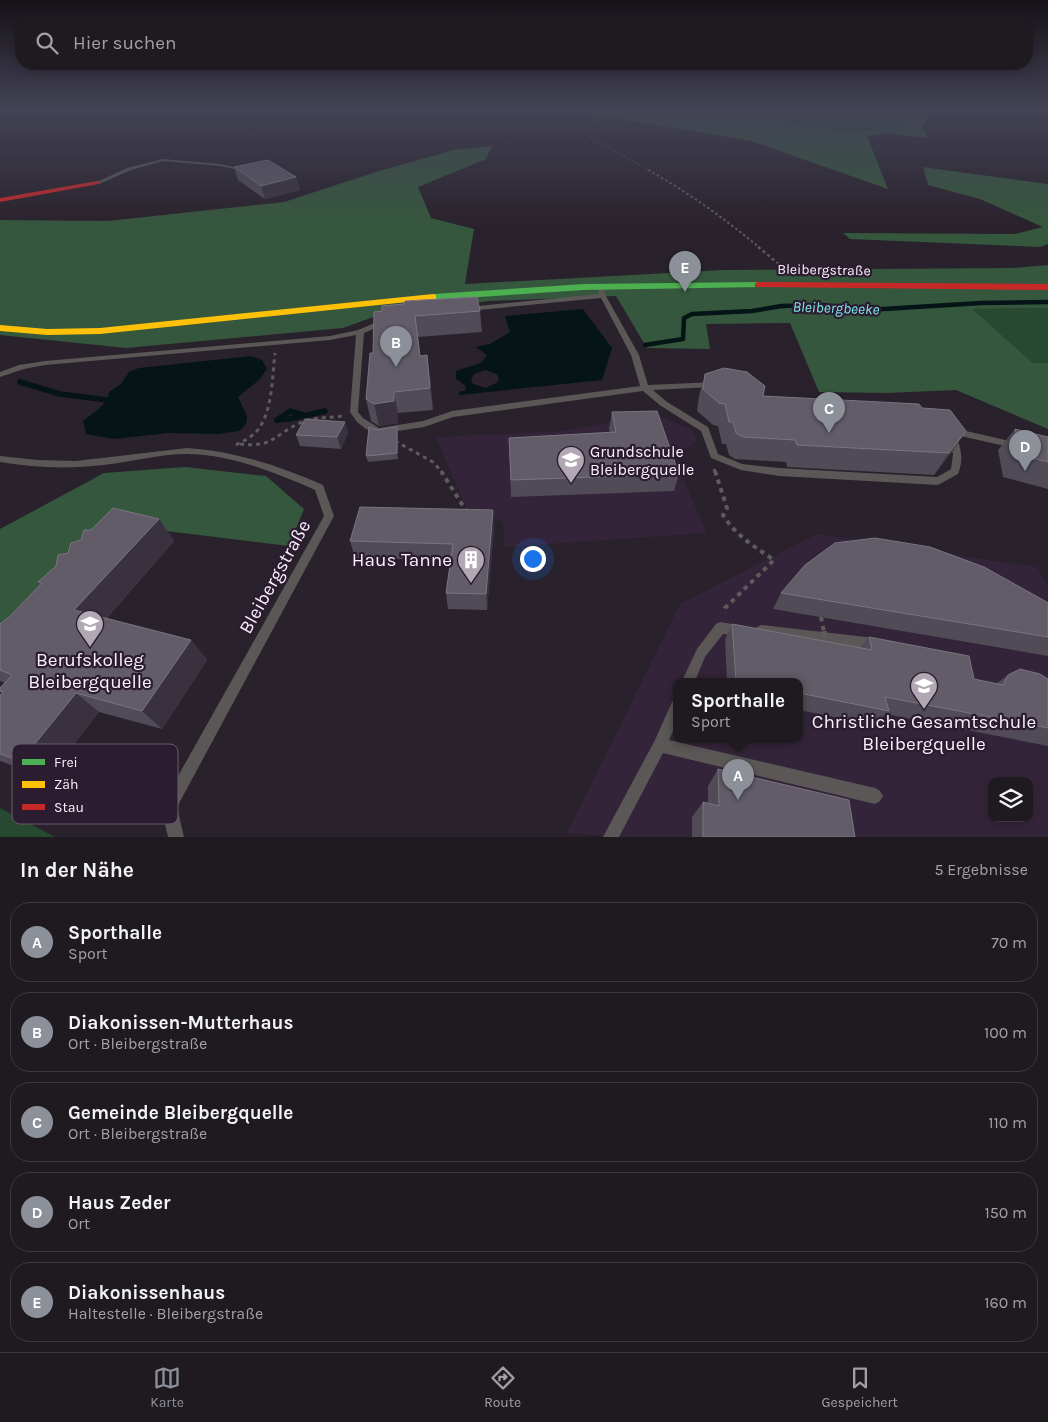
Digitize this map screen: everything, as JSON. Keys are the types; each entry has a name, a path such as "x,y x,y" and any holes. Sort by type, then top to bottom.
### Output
{"street":[{"path":"0,200 98,182"},
{"name":"Bleibergstraße","path":"0,328 47,332 100,331 425,296 602,291 716,285 1048,287"}],"lane":[{"path":"98,182 129,169 163,160 232,166 252,175"},
{"path":"602,291 635,355 645,388 664,404 705,429 714,456 740,467 779,472 938,480 955,471 958,454 947,429 1022,447"},
{"name":"Bleibergstraße","path":"456,311 602,291"},
{"path":"0,375 22,367 46,363 330,338 360,332 390,320"},
{"path":"360,332 354,412 360,420 378,431 424,424 452,414 645,388 706,384 723,385"},
{"name":"Bleibergstraße","path":"0,459 28,463 77,464 188,451 218,455 287,473 319,488 328,516 178,790"},
{"path":"689,678 701,653 720,628 770,631 888,646"},
{"path":"611,837 673,717"},
{"path":"660,745 875,796"},
{"name":"Bleibergstraße","path":"173,824 176,837"}],"path":[{"path":"611,149 678,186 726,219 791,274"},
{"path":"218,455 249,438 262,423 276,343"},
{"path":"239,444 258,446 265,444 301,422 318,418 342,416 360,420"},
{"path":"378,431 433,462 446,478 471,519"},
{"path":"714,469 726,501 727,508 722,515 727,524 774,560 725,608 720,628"},
{"path":"821,617 827,651"}],"shaded area":[{"path":"583,309 612,348 602,380 459,395 460,391 465,391 466,386 456,379 456,371 481,363 487,355 476,347 490,344 510,332 505,316","holes":["485,370 497,374 498,382 486,388 473,384 471,379 474,374"]},
{"path":"251,356 262,360 267,369 259,380 238,397 247,416 246,424 239,431 218,434 169,433 114,439 86,434 83,421 103,405 109,392 121,384 129,372 139,368"},
{"name":"Grundschule Bleibergquelle","path":"654,414 690,429 697,440 688,448 670,450 707,533 504,547 503,521 471,519 436,437 564,431"},
{"name":"Christliche Gesamtschule Bleibergquelle","path":"817,534 1037,567 1048,586 1048,837 620,837 567,833 680,604"}],"green space":[{"path":"491,149 486,159 418,187 431,218 474,229 465,284 723,270 1014,268 1048,265 1048,308 972,309 1033,363 1048,363 1048,429 956,390 886,393 819,392 790,323 706,324 710,349 647,348 616,296 489,301 379,315 343,328 126,348 0,335 0,220 108,221 284,202 379,171 454,150"},
{"path":"774,149 872,149 888,189"},
{"path":"923,167 1048,184 1048,244 1040,247 850,239 843,233 1015,234 1043,227 980,199 928,185"},
{"path":"1048,308 1048,363 1033,363 971,309"},
{"path":"185,467 266,476 304,509 289,546 117,525 0,638 0,529 104,473"},
{"path":"0,808 12,814 12,824 30,824 55,837 0,837"}],"building":[{"path":"268,160 296,177 261,186 234,167"},
{"path":"477,297 480,311 415,316 420,356 427,355 430,388 394,392 394,401 374,404 366,399 370,353 373,353 374,312 382,311 382,306 404,304 405,301"},
{"path":"724,368 747,372 765,386 763,396 919,404 922,408 950,410 966,431 949,453 797,445 795,440 743,437 736,433 733,422 729,422 725,404 719,403 703,389 705,374"},
{"path":"657,411 679,474 511,480 509,438 616,432 612,412"},
{"path":"305,419 345,422 337,437 296,435"},
{"path":"369,427 377,430 397,427 397,453 366,456"},
{"path":"1015,429 1048,437 1048,462 1021,455"},
{"name":"Haus Tanne","path":"360,507 493,510 486,594 446,593 453,544 350,541"},
{"name":"Berufskolleg Bleibergquelle","path":"113,508 159,519 74,610 191,640 142,711 76,693 35,744 12,744 12,758 0,754 0,695 3,692 0,691 0,688 12,675 0,670 0,624 42,583 38,582 56,566 58,555 68,553 71,543 81,540 84,530 91,530"},
{"path":"875,538 930,547 984,567 1045,601 1048,603 1048,637 781,593 805,565 835,543"},
{"path":"732,624 872,650 869,637 969,656 974,679 1003,685 1008,675 1020,669 1040,674 1048,679 1048,728 885,697 889,711 803,694 803,678 736,678"},
{"path":"718,769 849,800 855,837 703,837 703,802 719,806"}],"waterway":[{"name":"Bleibergbeeke","path":"645,345 683,339 684,318 692,314 752,311 782,306 822,305 867,310 981,303 1048,302"},
{"path":"20,382 60,394 115,401"},
{"path":"303,415 290,411 277,420 325,411"}],"traffic: fast":[{"path":"433,297 584,287 758,285"}],"traffic: slow":[{"path":"0,328 47,332 100,331 433,297"}],"traffic: jam":[{"path":"0,200 97,183"},
{"path":"758,285 1048,287"}],"place":[{"name":"Diakonissenhaus","path":"685,292"},
{"name":"Diakonissen-Mutterhaus","path":"396,367"},
{"name":"Gemeinde Bleibergquelle","path":"829,433"},
{"name":"Haus Zeder","path":"1025,471"},
{"name":"Grundschule Bleibergquelle","path":"571,484"},
{"name":"Haus Tanne","path":"471,584"},
{"name":"Berufskolleg Bleibergquelle","path":"90,648"},
{"name":"Christliche Gesamtschule Bleibergquelle","path":"924,710"},
{"name":"Sporthalle","path":"738,800"}]}
